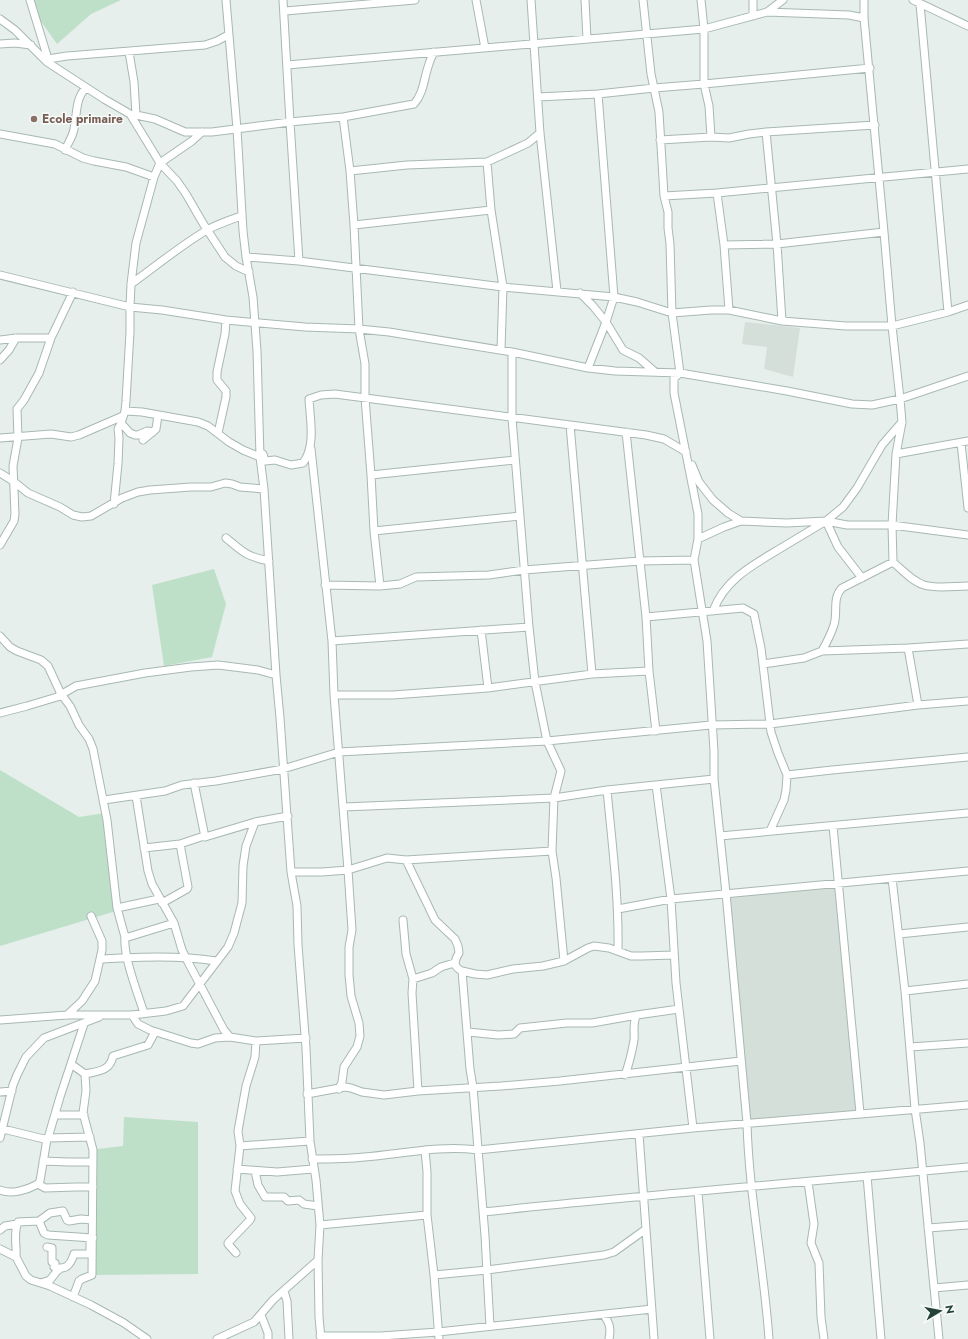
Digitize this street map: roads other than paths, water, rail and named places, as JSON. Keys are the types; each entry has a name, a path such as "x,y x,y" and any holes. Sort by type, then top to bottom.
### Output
{"street":[{"path":"30,0 48,60"},
{"path":"226,0 242,216 255,322 260,456 264,489 291,872 297,906 298,945 306,1038 310,1141 320,1225 318,1260 318,1317 320,1338 438,1336 490,1326 652,1310"},
{"path":"283,0 285,11 290,122 299,261"},
{"path":"285,11 415,0"},
{"path":"476,0 485,48"},
{"path":"530,0 540,133 556,291"},
{"path":"585,0 587,39"},
{"path":"643,0 650,74 659,112 664,196 668,212 672,313 680,372"},
{"path":"701,0 704,29 704,84 709,106 711,137"},
{"path":"752,0 754,16"},
{"path":"767,12 783,0"},
{"path":"864,0 864,18 870,68 892,326 902,422 896,454 892,525 893,562 923,585 935,587 968,586"},
{"path":"913,0 968,26"},
{"path":"920,4 948,312"},
{"path":"287,65 704,29 767,12 849,15 864,18"},
{"path":"0,19 15,30 48,60 86,88 133,114 156,119 185,132 236,130 290,122 343,117 414,104 418,100 421,93 428,64 434,52"},
{"path":"48,60 67,56 205,45 228,35"},
{"path":"0,44 15,43 31,45"},
{"path":"130,52 134,82 133,114 160,163 177,181 225,257 236,266 249,272"},
{"path":"538,98 598,94 870,68"},
{"path":"65,150 74,131 78,104 82,92 86,88"},
{"path":"588,368 614,297 598,94"},
{"path":"343,117 350,171 359,329 365,364 364,398 371,475 374,531 380,586"},
{"path":"660,140 711,137 730,138 766,132 875,125"},
{"path":"114,504 118,464 118,429 123,417 130,332 131,284 136,243 154,177 160,163 192,141 202,132"},
{"path":"766,132 777,244 782,321"},
{"path":"350,171 407,165 487,162 528,143 540,133"},
{"path":"0,134 55,144 65,150 94,161 126,167 154,177"},
{"path":"487,162 491,210 503,287 501,350"},
{"path":"664,196 717,193 968,169"},
{"path":"717,193 724,245 729,310"},
{"path":"354,225 491,210"},
{"path":"131,284 207,230 242,216"},
{"path":"724,245 777,244 884,232"},
{"path":"246,257 356,267 503,287 614,297 637,302 672,313 729,310 782,321 864,327 892,326 948,312 968,305"},
{"path":"0,276 73,292 102,301 130,307 162,310 226,320 389,332 501,350 588,368 680,372 852,404 872,405 900,399 968,376"},
{"path":"0,545 14,521 16,514 13,466 18,438 17,409 24,400 39,373 51,338 73,292"},
{"path":"580,293 606,322 623,350 639,358 655,372"},
{"path":"218,433 226,397 226,391 217,380 217,372 225,334 226,320"},
{"path":"0,340 16,338 51,338"},
{"path":"0,360 16,338"},
{"path":"512,352 512,418 524,570 535,682 546,741 561,771 554,798 552,851 564,961"},
{"path":"680,372 674,378 673,383 698,514 698,539 694,560 701,613 705,623 707,641 711,726 714,751 714,779 742,1062 748,1153 763,1272 769,1339"},
{"path":"339,1089 342,1082 344,1068 357,1047 360,1036 359,1023 351,996 349,976 349,947 352,930 344,807 334,695 332,641 310,441 309,399 321,395 335,394 626,432 664,439 686,451 698,482 713,500 728,513 741,521"},
{"path":"144,440 156,429 158,415"},
{"path":"0,438 18,438 51,434 71,437 123,417 158,415 198,422 208,426 243,450 260,456"},
{"path":"123,417 130,433 138,435 147,431 153,432"},
{"path":"713,611 722,593 740,574 755,563 826,521 843,507 882,445 902,422"},
{"path":"570,425 592,674"},
{"path":"626,432 646,617 649,671 656,732"},
{"path":"260,442 265,461 276,460 291,465 303,463 309,451 310,441"},
{"path":"896,454 965,442 968,508"},
{"path":"371,475 515,460"},
{"path":"0,473 28,493 73,515 82,517 91,516 138,492 191,486 211,487 225,483 240,487 264,489"},
{"path":"374,531 520,516"},
{"path":"698,539 741,521 787,523 826,521 847,525 892,525 968,535"},
{"path":"826,521 838,547 862,578"},
{"path":"226,538 244,553 256,559 269,562"},
{"path":"325,585 380,586 400,584 416,576 489,575 524,570 640,561 694,560"},
{"path":"822,650 835,623 836,597 838,592 842,588 893,562"},
{"path":"646,617 744,608 754,614 759,634 770,724 774,743 787,775 784,800 770,831"},
{"path":"332,641 529,627"},
{"path":"481,630 488,688"},
{"path":"0,636 10,647 42,660 48,666 61,694 70,706 93,749 104,800 117,908 125,938 124,941 127,958 144,1013"},
{"path":"763,664 804,658 822,650 908,648 968,644"},
{"path":"908,648 918,705"},
{"path":"0,713 27,706 61,694 76,686 130,675 218,665 239,667 276,674"},
{"path":"334,695 393,695 488,688 592,674 649,671"},
{"path":"104,800 165,791 182,785 194,783 216,782 283,768 339,752 546,741 711,726 770,724 918,705 968,701"},
{"path":"787,775 968,757"},
{"path":"344,807 554,798 656,784 714,779"},
{"path":"194,783 204,836"},
{"path":"656,784 671,899 679,1009 693,1128"},
{"path":"607,790 616,875 618,951"},
{"path":"136,796 148,871 152,884 174,923 185,957 224,1030 230,1036"},
{"path":"720,836 968,813"},
{"path":"144,848 180,844 255,822 288,816"},
{"path":"0,1020 67,1015 132,1015 166,1011 183,1006 228,947 234,933 239,919 242,903 243,866 246,846 255,822"},
{"path":"833,826 860,1114"},
{"path":"117,908 161,901 188,887 180,844"},
{"path":"291,872 348,870 387,858 406,860 552,851"},
{"path":"406,860 435,920 455,939 459,953 454,964"},
{"path":"618,910 671,899 968,871"},
{"path":"892,878 905,990 914,1109 920,1143 939,1339"},
{"path":"67,1015 82,1001 95,981 103,946 91,916"},
{"path":"403,920 406,954 413,980 412,993 418,1091"},
{"path":"125,938 174,923"},
{"path":"899,934 968,928"},
{"path":"454,964 462,971 487,975 507,970 543,966 564,961 594,946 609,948 631,956 674,955"},
{"path":"100,959 185,957 216,961"},
{"path":"413,980 432,973 441,967 454,964"},
{"path":"462,971 483,1212 490,1326"},
{"path":"905,990 968,984"},
{"path":"468,1032 498,1035 514,1034 520,1028 567,1023 592,1023 679,1009"},
{"path":"132,1015 138,1024 155,1032 198,1044 215,1038 230,1036 256,1041 306,1038"},
{"path":"625,1075 634,1040 634,1021 637,1015"},
{"path":"0,1138 17,1075 26,1057 44,1038 103,1016"},
{"path":"0,1190 6,1193 15,1192 38,1184 40,1181 42,1161 48,1138 84,1024"},
{"path":"71,1064 85,1074 104,1070 112,1062 113,1056 148,1045 155,1032"},
{"path":"236,1254 228,1243 251,1218 240,1204 235,1191 240,1146 238,1131 246,1086 255,1057 256,1041"},
{"path":"910,1047 968,1043"},
{"path":"307,1094 345,1087 362,1092 384,1095 625,1075 742,1062"},
{"path":"73,1297 80,1281 92,1275 93,1150 84,1115 86,1091 85,1074"},
{"path":"0,1092 12,1091"},
{"path":"312,1159 366,1157 424,1150 463,1148 478,1150 693,1128 968,1104"},
{"path":"56,1115 84,1115"},
{"path":"2,1128 28,1136 48,1138 90,1137"},
{"path":"639,1134 654,1339"},
{"path":"240,1146 310,1141"},
{"path":"424,1150 427,1172 427,1215 434,1275 438,1336"},
{"path":"42,1161 93,1162"},
{"path":"483,1212 968,1167"},
{"path":"237,1169 277,1172 314,1169"},
{"path":"255,1171 258,1185 265,1197 284,1197 288,1201 299,1200 304,1204 318,1206"},
{"path":"867,1176 881,1339"},
{"path":"808,1182 814,1224 811,1243 819,1263 824,1339"},
{"path":"38,1184 45,1188 93,1188"},
{"path":"698,1192 710,1339"},
{"path":"0,1230 5,1226 17,1224 18,1222 22,1221 39,1221 50,1213 63,1211 67,1220 69,1221 81,1219 92,1220"},
{"path":"320,1225 427,1215"},
{"path":"39,1221 44,1233 48,1236 93,1238"},
{"path":"17,1224 15,1238 16,1257 26,1276 31,1280 73,1297 124,1323 147,1339"},
{"path":"928,1228 968,1225"},
{"path":"434,1275 487,1270 609,1254 646,1229"},
{"path":"41,1283 50,1280 57,1271 66,1267 72,1262 74,1254 90,1254 90,1241 93,1238"},
{"path":"47,1247 52,1248 52,1262 55,1263 54,1267 62,1268"},
{"path":"0,1249 16,1257"},
{"path":"217,1339 254,1322 273,1300 318,1260"},
{"path":"934,1288 968,1285"},
{"path":"284,1291 287,1301 289,1339"},
{"path":"261,1315 268,1333 268,1339"},
{"path":"604,1315 610,1324 609,1339"}],"place":[{"name":"Ecole primaire","path":"34,119"}]}
